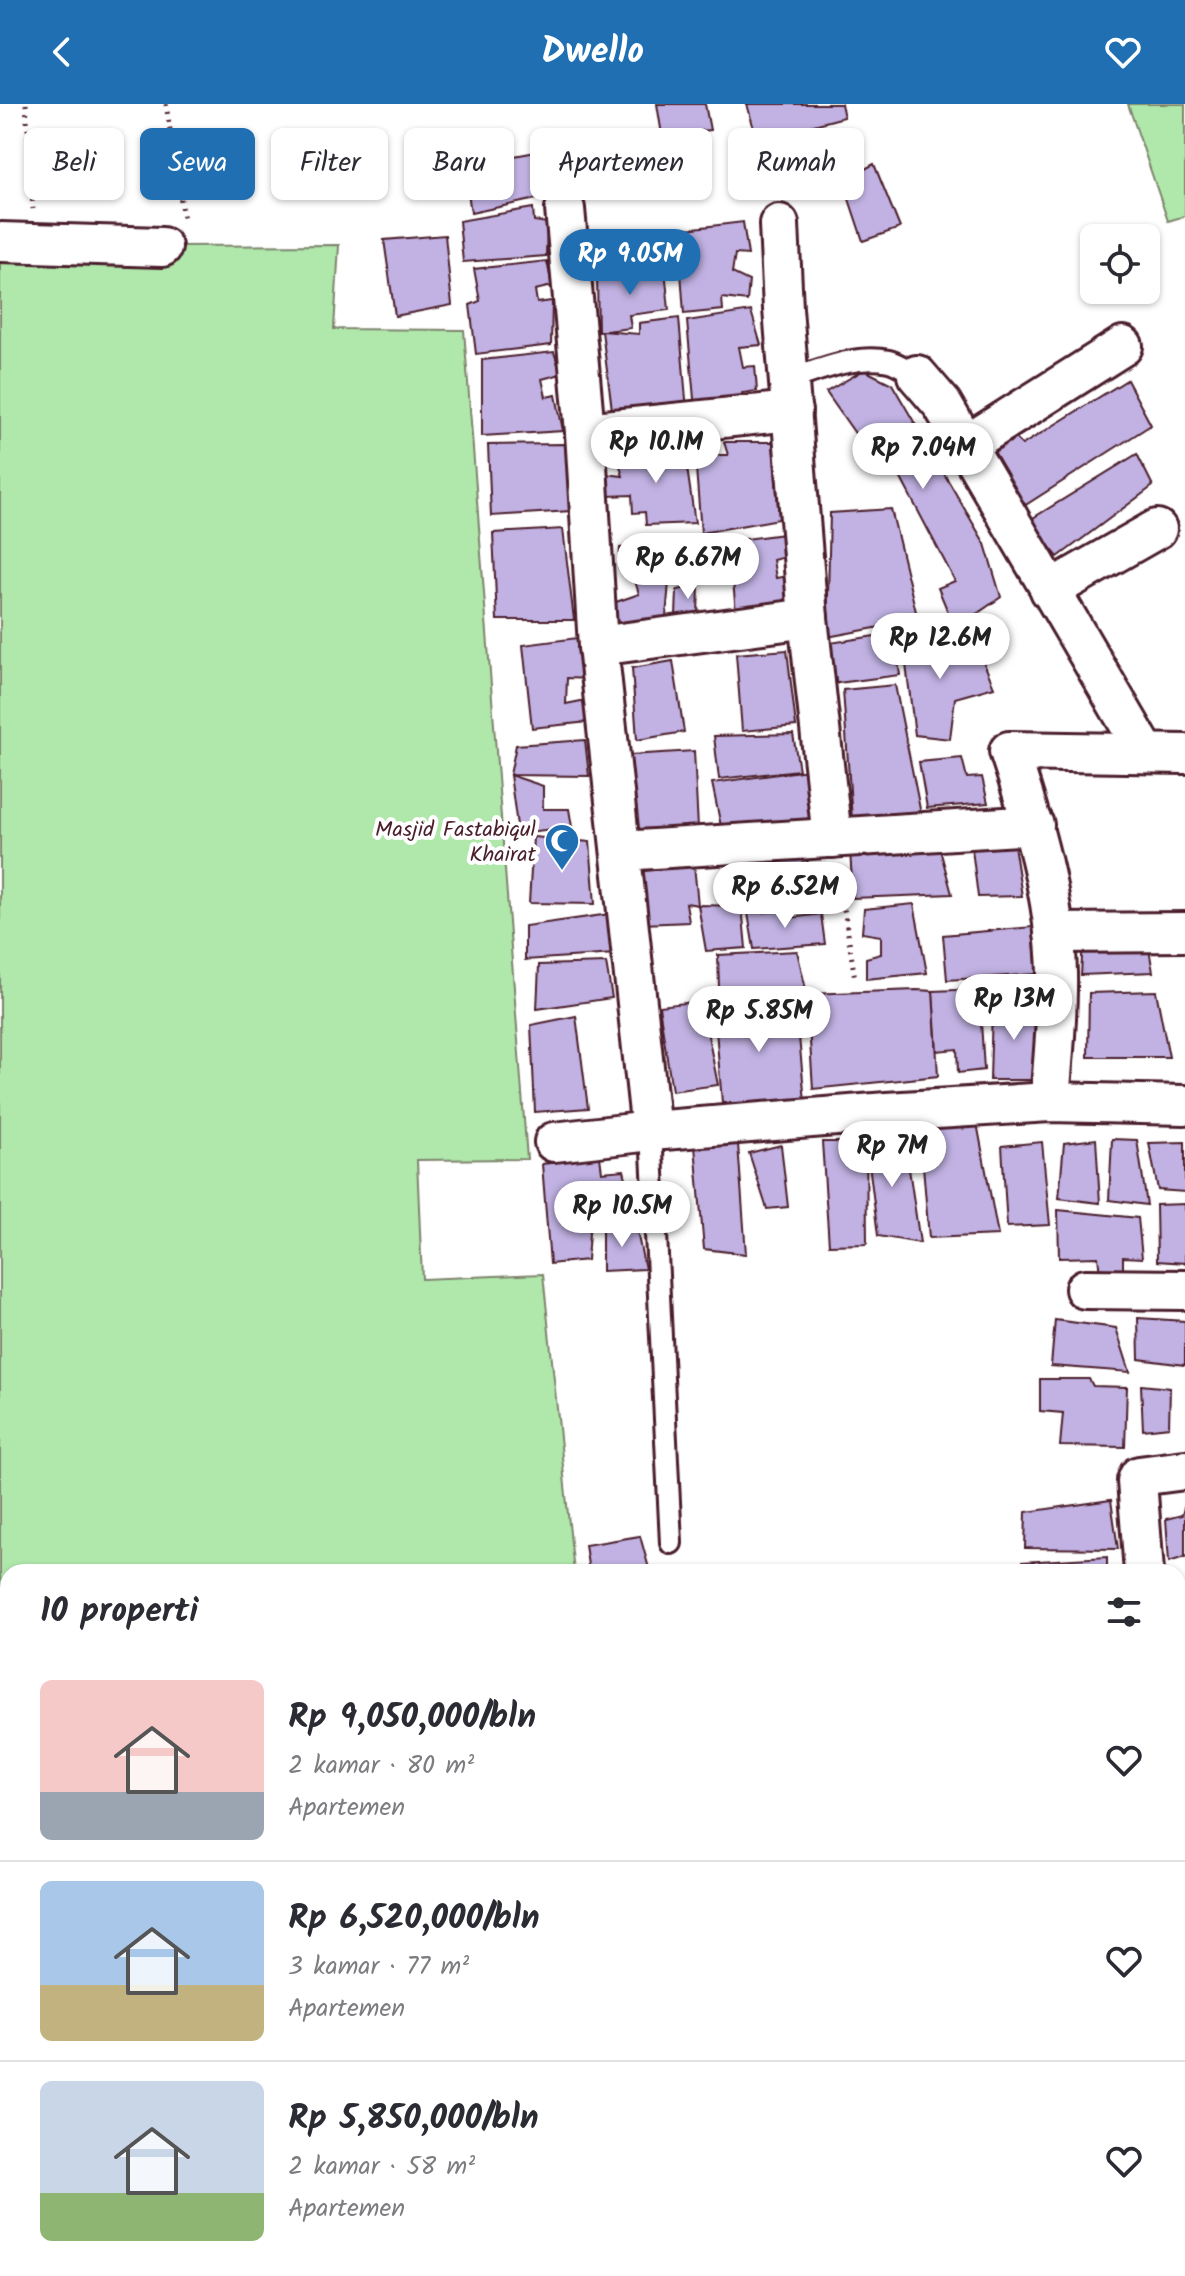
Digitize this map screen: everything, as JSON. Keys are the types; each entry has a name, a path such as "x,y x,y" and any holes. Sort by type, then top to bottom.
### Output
{"street":[{"path":"565,209 585,432 598,646 651,1131"},
{"path":"779,224 808,618 832,838"},
{"path":"18,242 162,247"},
{"path":"966,445 1123,346"},
{"path":"917,375 942,404 1146,753"},
{"path":"585,432 790,396"},
{"path":"1050,590 1157,529"},
{"path":"598,646 808,618"},
{"path":"1050,1102 1057,1001 1054,933 1034,825 1009,751 1185,754"},
{"path":"622,851 1034,825"},
{"path":"1054,933 1185,932"},
{"path":"554,1142 651,1131 1050,1102 1185,1105"},
{"path":"1085,1289 1185,1290"},
{"path":"1143,1564 1139,1476 1185,1470"}],"lane":[{"path":"790,396 839,364 867,359 891,362 917,375"},
{"path":"651,1131 671,1543"}],"path":[{"path":"18,242 26,104"},
{"path":"162,247 180,243 184,217 166,104"},
{"path":"832,838 855,979"}],"green space":[{"path":"1128,104 1185,104 1185,216 1168,221"},
{"path":"339,245 334,329 464,330 527,1159 417,1160 422,1279 543,1274 573,1564 0,1564 0,247"}],"building":[{"path":"657,104 705,104 710,128 661,128"},
{"path":"747,104 841,104 844,117 802,128 754,128"},
{"path":"530,153 532,200 471,213 469,200 514,200 514,156"},
{"path":"874,164 900,228 863,241 849,200 864,200 864,169"},
{"path":"533,208 534,221 547,223 546,256 463,262 459,221"},
{"path":"743,222 748,255 735,254 732,273 749,281 747,301 722,298 723,310 684,314 678,230"},
{"path":"445,235 452,305 395,316 384,240"},
{"path":"547,261 552,286 535,290 537,303 552,301 551,345 476,354 470,305 480,301 474,269"},
{"path":"665,269 669,310 629,315 631,328 598,332 597,276"},
{"path":"751,311 761,345 739,347 743,367 755,366 757,391 742,393 743,405 695,410 687,321"},
{"path":"679,318 687,411 612,410 602,331 639,334 639,323"},
{"path":"554,352 561,374 542,379 546,397 556,395 563,431 482,436 482,360"},
{"path":"864,370 892,384 985,544 1001,597 955,629 938,588 955,581 876,431 859,439 826,392"},
{"path":"1127,380 1151,425 1013,513 977,441 1000,423 1022,445"},
{"path":"724,442 773,442 779,519 701,533 695,455 728,455"},
{"path":"565,444 571,511 491,516 488,445"},
{"path":"627,446 684,447 695,523 646,525 645,512 633,513 632,495 608,496 605,474 623,476 620,466 630,462"},
{"path":"1137,454 1153,486 1058,557 1028,521"},
{"path":"891,509 918,620 827,637 830,513"},
{"path":"563,529 574,620 497,620 493,533"},
{"path":"784,534 785,557 773,560 776,578 788,576 791,599 736,612 729,541"},
{"path":"702,540 704,573 669,582 666,617 617,624 616,602 639,594 633,574 619,569 620,548"},
{"path":"699,586 698,614 676,616 677,590"},
{"path":"894,633 900,675 830,684 830,643"},
{"path":"902,633 936,633 951,650 976,644 994,687 955,698 950,739 915,735"},
{"path":"577,638 589,679 567,678 566,704 586,700 588,722 532,728 523,645"},
{"path":"787,650 796,726 742,731 736,654"},
{"path":"673,661 684,732 637,740 632,668"},
{"path":"895,685 921,814 852,820 843,690"},
{"path":"793,734 799,770 719,779 714,736"},
{"path":"585,740 589,776 510,775 516,745"},
{"path":"694,751 698,828 635,834 630,755"},
{"path":"962,758 967,778 982,777 988,803 927,808 919,762"},
{"path":"808,770 818,820 722,831 712,783"},
{"path":"510,775 543,786 543,809 569,809 572,827 518,833"},
{"name":"Masjid Fastabiqul Khairat","path":"533,837 590,842 595,904 529,903"},
{"path":"938,842 952,894 853,898 850,850"},
{"path":"1014,845 1022,896 978,897 972,849"},
{"path":"805,856 819,889 793,894 791,906 751,905 742,872"},
{"path":"694,865 698,905 686,903 689,922 643,924 636,872"},
{"path":"914,904 927,973 866,979 866,958 881,954 881,936 862,933 864,909"},
{"path":"698,905 742,906 746,948 706,951"},
{"path":"788,911 791,918 821,914 825,944 754,949 748,913"},
{"path":"610,914 615,954 525,960 525,926"},
{"path":"1145,926 1153,972 1081,975 1083,939"},
{"path":"1033,927 1037,974 947,980 943,935"},
{"path":"797,951 807,994 719,988 718,955"},
{"path":"606,963 612,998 537,1009 539,965"},
{"path":"979,989 984,1070 958,1073 957,1049 937,1051 933,991"},
{"path":"933,991 938,1076 813,1089 807,994"},
{"path":"1156,991 1169,1057 1088,1057 1089,993"},
{"path":"1036,1000 1035,1080 990,1080 992,1007"},
{"path":"701,1001 718,1085 672,1091 659,1006"},
{"path":"796,1004 805,1102 722,1103 714,1005"},
{"path":"576,1016 588,1108 535,1112 531,1025"},
{"path":"977,1123 998,1235 929,1238 920,1130"},
{"path":"904,1135 920,1243 878,1236 866,1139"},
{"path":"866,1139 867,1244 829,1245 822,1142"},
{"path":"1096,1139 1100,1203 1059,1198 1064,1143"},
{"path":"1112,1139 1137,1140 1147,1205 1109,1200"},
{"path":"1042,1142 1050,1225 1007,1227 1002,1146"},
{"path":"1185,1142 1185,1192 1158,1190 1149,1143"},
{"path":"738,1144 746,1254 704,1249 695,1146"},
{"path":"781,1145 788,1207 767,1209 749,1153"},
{"path":"600,1157 602,1172 624,1170 634,1213 590,1219 587,1260 550,1264 542,1164"},
{"path":"1185,1204 1185,1263 1157,1261 1156,1205"},
{"path":"1058,1210 1138,1218 1142,1258 1123,1257 1123,1276 1101,1282 1098,1257 1059,1258"},
{"path":"635,1222 645,1269 602,1271 602,1229"},
{"path":"1138,1318 1185,1321 1185,1365 1139,1359"},
{"path":"1055,1320 1116,1328 1130,1372 1051,1366"},
{"path":"1040,1379 1089,1379 1093,1386 1127,1387 1125,1447 1060,1446 1063,1413 1040,1411"},
{"path":"1141,1385 1170,1388 1169,1427 1143,1430"},
{"path":"1111,1500 1118,1549 1025,1548 1026,1512"},
{"path":"1185,1504 1185,1557 1169,1562 1166,1519 1182,1515"},
{"path":"640,1536 648,1564 588,1564 585,1545"},
{"path":"1107,1557 1107,1564 1022,1562"}],"place":[{"name":"Masjid Fastabiqul Khairat","path":"562,872"}]}
